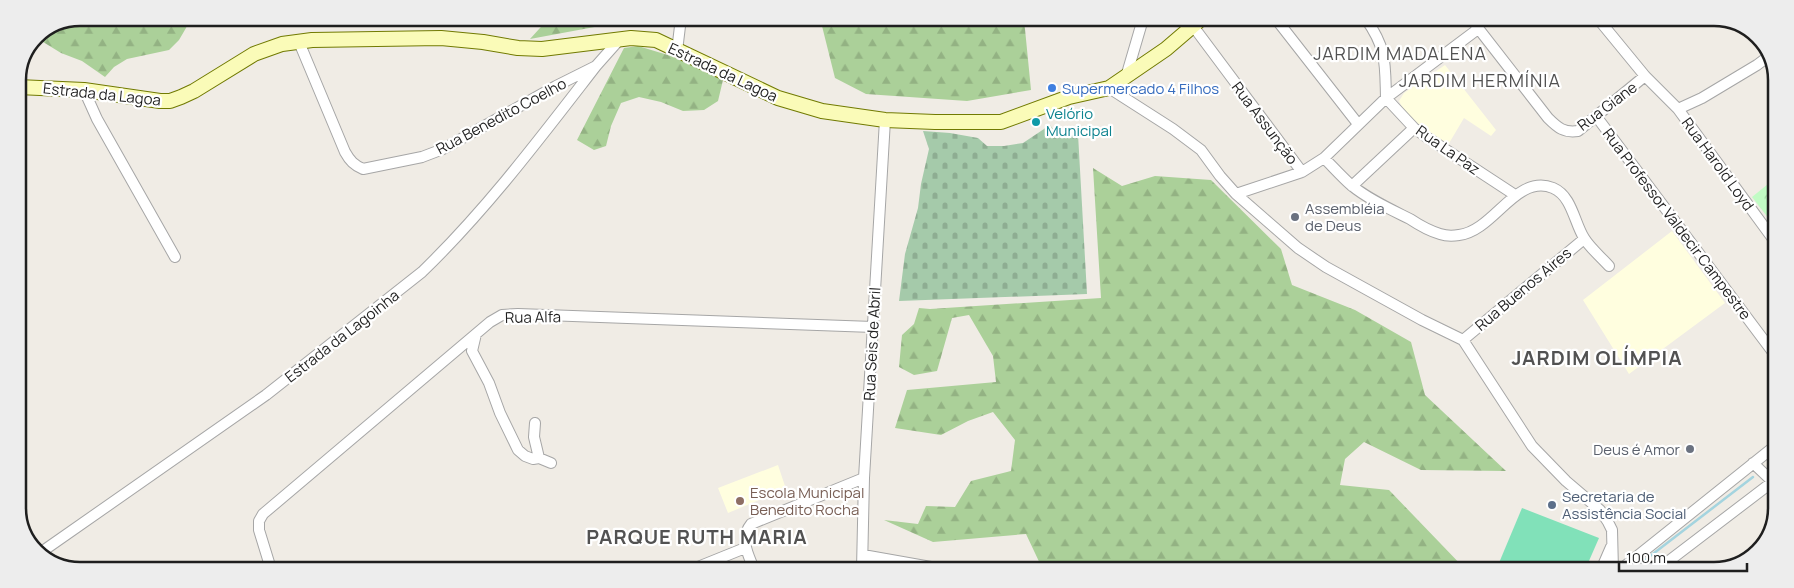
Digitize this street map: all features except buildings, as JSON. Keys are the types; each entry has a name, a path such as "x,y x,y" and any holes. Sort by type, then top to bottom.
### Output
{"street":[{"path":"678,50 681,26"},
{"path":"1126,77 1141,26"},
{"path":"1194,26 1166,50 1109,88 1202,150 1220,176 1236,194 1298,248 1422,320 1463,340 1532,446 1566,481 1600,510 1612,530 1613,562"},
{"name":"Rua Assunção","path":"1199,26 1302,172"},
{"path":"1281,26 1358,124"},
{"path":"1371,26 1377,35 1385,60 1386,98"},
{"name":"Rua Giane","path":"1476,26 1548,118 1561,130 1569,132 1578,131 1645,76"},
{"name":"Rua Harold Loyd","path":"1604,26 1645,76 1678,109 1768,232"},
{"path":"1236,194 1302,172 1324,158 1386,98 1478,29"},
{"name":"Estrada da Lagoa","path":"26,87 84,90 170,101 194,91 254,54 282,44 312,40 441,38 518,48 542,49 638,38 656,40 778,98 835,113 886,120 1001,122 1069,97 1109,88"},
{"name":"Rua Benedito Coelho","path":"300,42 345,152 350,161 363,169 422,157 443,149 596,66 620,39"},
{"path":"1678,109 1702,98 1764,60"},
{"name":"Estrada da Lagoinha","path":"45,549 266,395 422,272 523,161 596,66"},
{"path":"84,90 97,119 175,256"},
{"name":"Rua La Paz","path":"1386,98 1414,128 1515,195"},
{"name":"Rua Professor Valdecir Campestre","path":"1596,116 1768,346"},
{"name":"Rua Seis de Abril","path":"862,562 864,478 886,120"},
{"path":"1352,186 1414,128"},
{"path":"1324,158 1352,186 1377,202 1429,230 1450,236 1461,235 1474,230 1488,221 1515,195 1535,186 1553,188 1560,192 1568,202 1584,239 1609,266"},
{"name":"Rua Buenos Aires","path":"1463,340 1584,239"},
{"name":"Rua Alfa","path":"269,562 259,530 259,521 264,514 490,322 502,315 518,314 873,327"},
{"path":"476,334 472,351 518,450 525,456 533,459 539,458 551,463"},
{"path":"535,422 534,437 539,458"},
{"path":"1630,562 1768,451"},
{"path":"1753,463 1768,476"},
{"path":"751,562 745,548 745,534 751,524 864,478"},
{"path":"1668,562 1768,486"},
{"path":"1605,562 1613,544"},
{"path":"710,562 745,548"},
{"path":"863,555 900,562"}],"shaded area":[{"path":"1445,65 1496,130 1491,136 1464,118 1448,145 1423,128 1403,109 1399,101 1404,93"},
{"path":"1672,231 1725,303 1629,374 1583,300"},
{"name":"Escola Municipal Benedito Rocha","path":"778,465 786,489 728,513 718,488"}],"green space":[{"path":"187,26 179,40 169,50 127,59 114,67 105,77 82,61 61,53 42,42 59,30 69,27"},
{"path":"542,26 600,26 530,39"},
{"path":"822,26 1025,26 1031,90 967,101 866,94 835,78"},
{"path":"638,46 681,59 723,80 718,101 704,110 683,111 661,102 639,97 621,103 611,126 606,146 594,150 577,140 624,48"},
{"path":"1050,125 1062,136 1078,134 1087,294 899,301 905,254 918,208 929,149 923,131 978,138 987,146 1004,146 1023,143"},
{"path":"1093,168 1122,186 1155,176 1211,180 1281,249 1292,285 1355,310 1411,342 1425,395 1506,471 1421,470 1364,442 1345,459 1340,485 1389,490 1458,562 1039,562 1026,534 933,542 884,520 918,524 926,506 955,507 971,481 1011,471 1015,440 993,412 968,421 941,435 895,428 907,390 996,382 993,356 969,315 952,318 937,371 914,375 899,367 902,335 914,324 919,308 930,309 1101,298"},
{"path":"1768,184 1768,218 1752,197"},
{"path":"1522,508 1599,538 1588,562 1499,562"}],"waterway":[{"path":"1642,562 1753,477"}],"place":[{"name":"Supermercado 4 Filhos","path":"1052,88"},
{"name":"Velório Municipal","path":"1036,122"},
{"name":"Assembléia de Deus","path":"1295,217"},
{"name":"Deus é Amor","path":"1690,449"},
{"name":"Escola Municipal Benedito Rocha","path":"740,501"},
{"name":"Secretaria de Assistência Social","path":"1552,505"}],"district":[{"name":"JARDIM MADALENA","path":"1400,53"},
{"name":"JARDIM HERMÍNIA","path":"1480,80"},
{"name":"JARDIM OLÍMPIA","path":"1597,357"},
{"name":"PARQUE RUTH MARIA","path":"697,536"}]}
